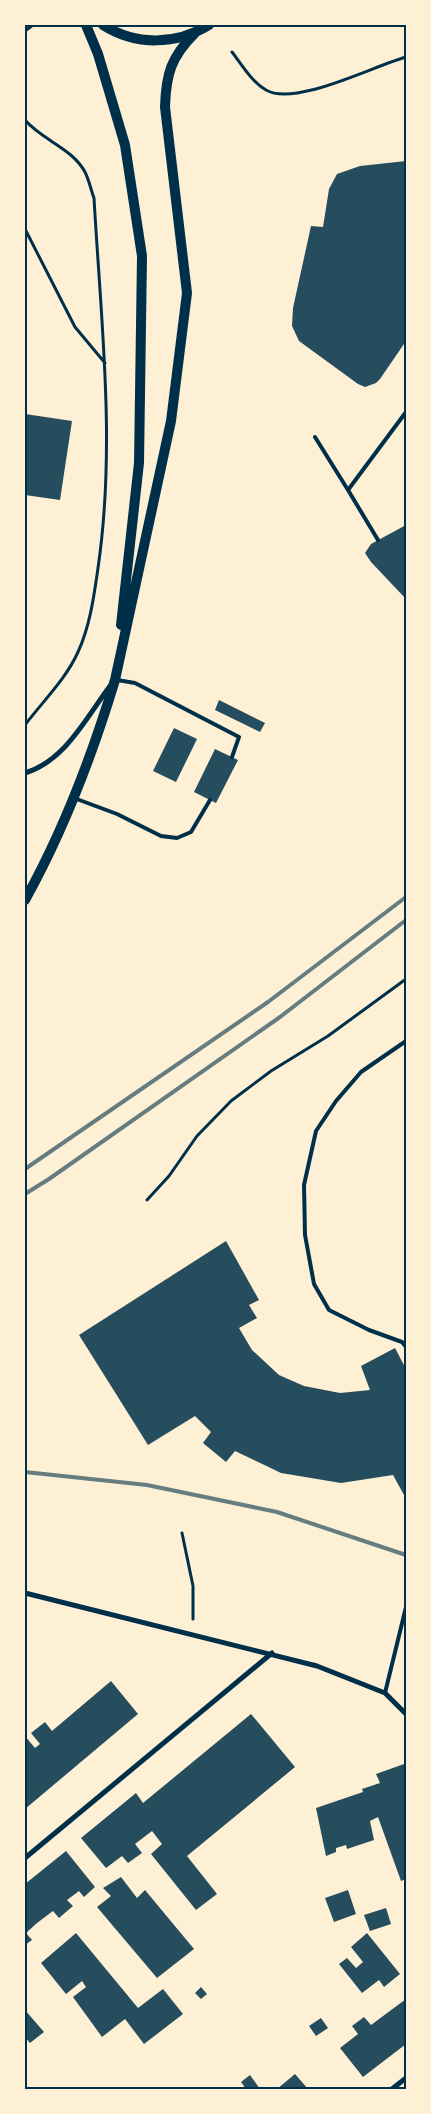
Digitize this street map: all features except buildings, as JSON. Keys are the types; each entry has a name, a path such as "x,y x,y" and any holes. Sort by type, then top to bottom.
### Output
{"main road":[{"path":"86,25 98,54 125,145 142,256 139,463 115,680"},
{"path":"103,25 114,32 138,40 170,40 195,33 209,25"},
{"path":"25,900 49,857 74,798 93,750 115,680 172,411 187,293 165,108 166,85 172,63 181,48 195,33"}],"street":[{"path":"25,773 36,770 55,759 115,680"},
{"path":"25,1592 317,1666 386,1693 406,1714"},
{"path":"25,1858 272,1654"},
{"path":"392,2089 406,2078"}],"lane":[{"path":"348,490 406,412"},
{"path":"315,437 378,540"},
{"path":"115,680 135,683 239,737 232,757"},
{"path":"74,798 117,814 161,836 177,838 191,832 210,800"},
{"path":"406,1041 361,1072 336,1101 316,1131 304,1185 305,1235 314,1284 329,1310 369,1330 402,1342 406,1347"},
{"path":"386,1693 406,1607"}],"path":[{"path":"25,31 33,25"},
{"path":"232,52 258,84 268,91 280,94 303,92 406,58"},
{"path":"25,120 32,128 72,156 85,172 94,198 105,364 108,457 103,533 86,633 70,668 25,725"},
{"path":"25,229 75,327 105,364"},
{"path":"147,1200 169,1176 197,1136 230,1101 271,1071 328,1036 406,979"},
{"path":"182,1533 193,1586 194,1635"}],"railway":[{"path":"25,1169 268,1002 406,897"},
{"path":"25,1194 280,1017 406,920"},
{"path":"25,1472 147,1485 277,1512 406,1555"}]}
